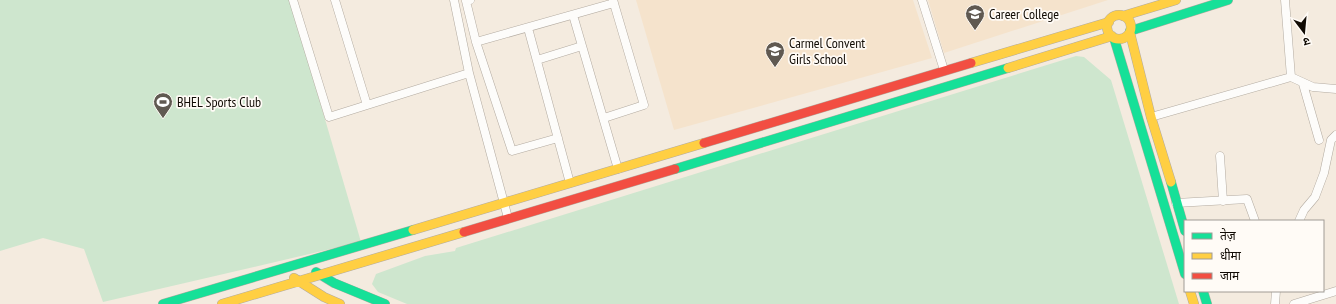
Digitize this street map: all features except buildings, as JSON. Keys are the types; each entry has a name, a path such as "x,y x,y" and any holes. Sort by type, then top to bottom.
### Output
{"main road":[{"path":"163,304 1109,22 1116,16 1123,16 1152,3 1176,0"},
{"path":"222,304 1113,37 1123,38 1130,32 1228,0"},
{"path":"1123,16 1130,24 1130,32 1151,117 1184,228"},
{"path":"1109,22 1108,30 1113,37 1184,271"},
{"path":"692,146 696,161"},
{"path":"431,224 436,240"},
{"path":"302,262 334,283 385,304"},
{"path":"280,268 297,281 324,297 340,304"},
{"path":"1190,292 1194,304"},
{"path":"1203,292 1207,304"}],"street":[{"path":"293,0 329,117 469,73"},
{"path":"336,0 367,105"},
{"path":"454,0 469,73 508,218"},
{"path":"470,0 466,1 476,42 512,150 558,138"},
{"path":"922,0 944,70"},
{"path":"1285,0 1291,78"},
{"path":"476,42 573,15 613,2 644,105 604,118"},
{"path":"573,15 618,169"},
{"path":"528,28 570,183"},
{"path":"537,60 582,46"},
{"path":"1151,117 1291,78 1303,84 1319,88 1336,89"},
{"path":"1303,84 1319,140"},
{"path":"1300,220 1304,210 1315,197 1324,174 1331,140 1336,135"},
{"path":"1220,156 1223,201"},
{"path":"1176,203 1223,201 1247,198 1255,220"},
{"path":"1294,304 1336,291"},
{"path":"1275,304 1276,292"}],"shaded area":[{"name":"Carmel Convent Girls School","path":"636,0 913,0 932,58 674,130"},
{"name":"Career College","path":"928,0 1108,0 944,53"}],"green space":[{"name":"BHEL Sports Club","path":"0,0 290,0 361,242 103,302 84,249 43,238 0,251"},
{"path":"1076,56 1084,57 1111,80 1179,304 407,304 378,292 372,284 376,274 425,256 455,251 456,248"}],"traffic: fast":[{"path":"1130,31 1228,0"},
{"path":"1114,38 1184,271"},
{"path":"675,169 1008,68"},
{"path":"1171,182 1184,228"},
{"path":"163,304 413,230"},
{"path":"316,272 334,283 385,304"},
{"path":"1203,292 1207,304"}],"traffic: slow":[{"path":"1123,16 1176,0"},
{"path":"1119,15 1127,19 1131,27 1127,35 1119,39 1111,35 1107,27 1111,19 1119,15"},
{"path":"971,63 1109,22"},
{"path":"1130,33 1151,117 1171,182"},
{"path":"1008,68 1112,36"},
{"path":"413,230 704,143"},
{"path":"222,304 464,232"},
{"path":"294,278 324,297 340,304"},
{"path":"1190,292 1194,304"}],"traffic: jam":[{"path":"704,143 971,63"},
{"path":"464,232 675,169"}],"place":[{"name":"Career College","path":"975,31"},
{"name":"Carmel Convent Girls School","path":"775,68"},
{"name":"BHEL Sports Club","path":"163,119"}]}
